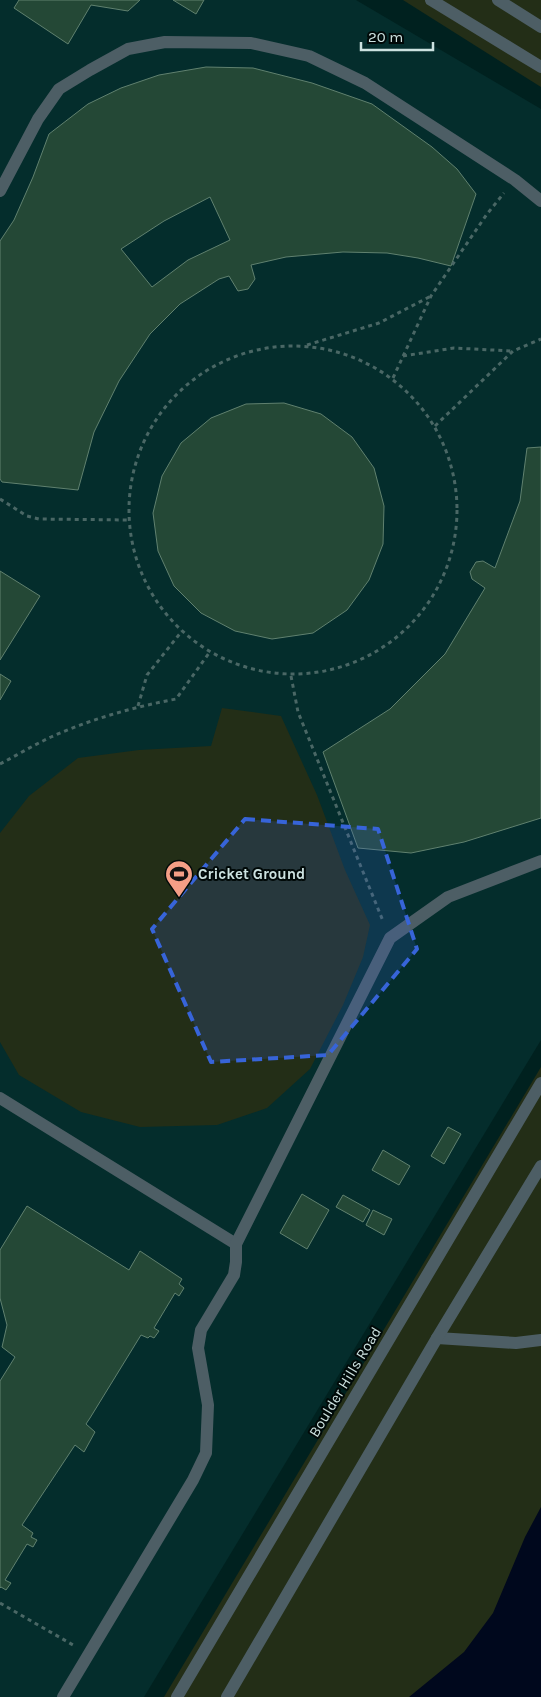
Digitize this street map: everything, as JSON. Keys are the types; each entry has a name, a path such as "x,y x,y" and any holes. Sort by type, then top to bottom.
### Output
{"lane":[{"path":"431,0 541,67"},
{"path":"498,0 541,27"},
{"path":"0,191 38,119 59,89 90,70 128,50 166,42 251,43 309,56 364,83 515,180 541,201"},
{"path":"63,1697 193,1480 206,1453 208,1406 198,1348 201,1330 234,1275 236,1244 390,938 448,897 541,861"},
{"name":"Boulder Hills Road","path":"177,1697 541,1083"},
{"path":"0,1098 236,1244"},
{"path":"226,1697 437,1338 541,1166"},
{"path":"437,1338 516,1343 541,1340"}],"path":[{"path":"393,378 431,296 487,214 515,180"},
{"path":"307,345 352,355 393,378 416,400 435,426 448,454 454,478 458,517 453,548 443,579 427,606 406,630 381,650 353,664 323,673 291,676 259,672 227,662 209,653 182,631 160,608 138,566 129,520 132,473 150,429 178,391 216,364 260,347 307,345 379,323 431,296"},
{"path":"435,426 513,351 541,339"},
{"path":"403,356 454,348 513,351"},
{"path":"0,499 27,516 39,519 129,520"},
{"path":"138,706 147,675 182,631"},
{"path":"0,764 52,737 138,706 176,699 209,653"},
{"path":"291,676 298,712 390,938"},
{"path":"0,1603 89,1654"}],"highlighted area":[{"path":"245,819 378,829 417,949 328,1055 211,1062 152,929"}],"shaded area":[{"path":"0,0 356,0 541,109 541,1040 144,1697 0,1697"},
{"path":"541,1507 541,1697 409,1697 464,1652 493,1613 525,1537"}],"green space":[{"path":"403,0 541,0 541,87"},
{"name":"Cricket Ground","path":"222,708 281,716 317,795 345,870 370,925 363,957 343,1005 310,1069 267,1108 217,1125 140,1127 81,1112 19,1075 0,1042 0,833 29,796 78,758 139,750 211,746"},
{"path":"541,1067 541,1697 164,1697"}],"building":[{"path":"19,0 140,0 128,11 91,5 68,44 14,8"},
{"path":"173,0 204,0 196,14"},
{"path":"206,67 253,68 312,83 372,104 432,147 457,169 476,194 451,266 387,253 343,252 286,257 251,265 255,279 248,289 238,291 229,276 219,279 180,304 150,334 119,381 94,432 78,490 2,482 0,479 0,241 14,220 49,134 88,104 121,88 159,75","holes":["210,197 230,240 188,260 152,287 121,249 164,221"]},
{"path":"284,403 321,414 352,437 374,468 384,506 383,544 369,580 347,610 313,633 272,639 235,631 201,613 174,586 158,551 153,513 162,476 181,443 211,418 246,404"},
{"path":"541,447 541,818 464,842 411,853 358,848 323,752 390,709 445,654 485,588 472,579 470,572 476,562 483,561 495,568 520,501 527,448"},
{"path":"0,571 40,596 0,660"},
{"path":"0,674 11,681 0,700"},
{"path":"448,1127 461,1134 444,1164 431,1156"},
{"path":"383,1150 410,1166 399,1185 372,1170"},
{"path":"302,1194 329,1210 307,1249 280,1233"},
{"path":"343,1195 370,1210 363,1222 336,1207"},
{"path":"27,1206 129,1270 140,1251 182,1279 179,1284 184,1288 179,1296 175,1293 154,1328 159,1331 154,1338 141,1335 86,1424 95,1432 84,1452 75,1445 22,1525 33,1533 31,1537 37,1540 33,1547 27,1544 5,1580 11,1583 6,1590 0,1588 0,1381 15,1357 2,1347 7,1325 0,1298 0,1250"},
{"path":"373,1210 392,1219 384,1235 366,1225"}],"place":[{"name":"Cricket Ground","path":"179,898"}]}
